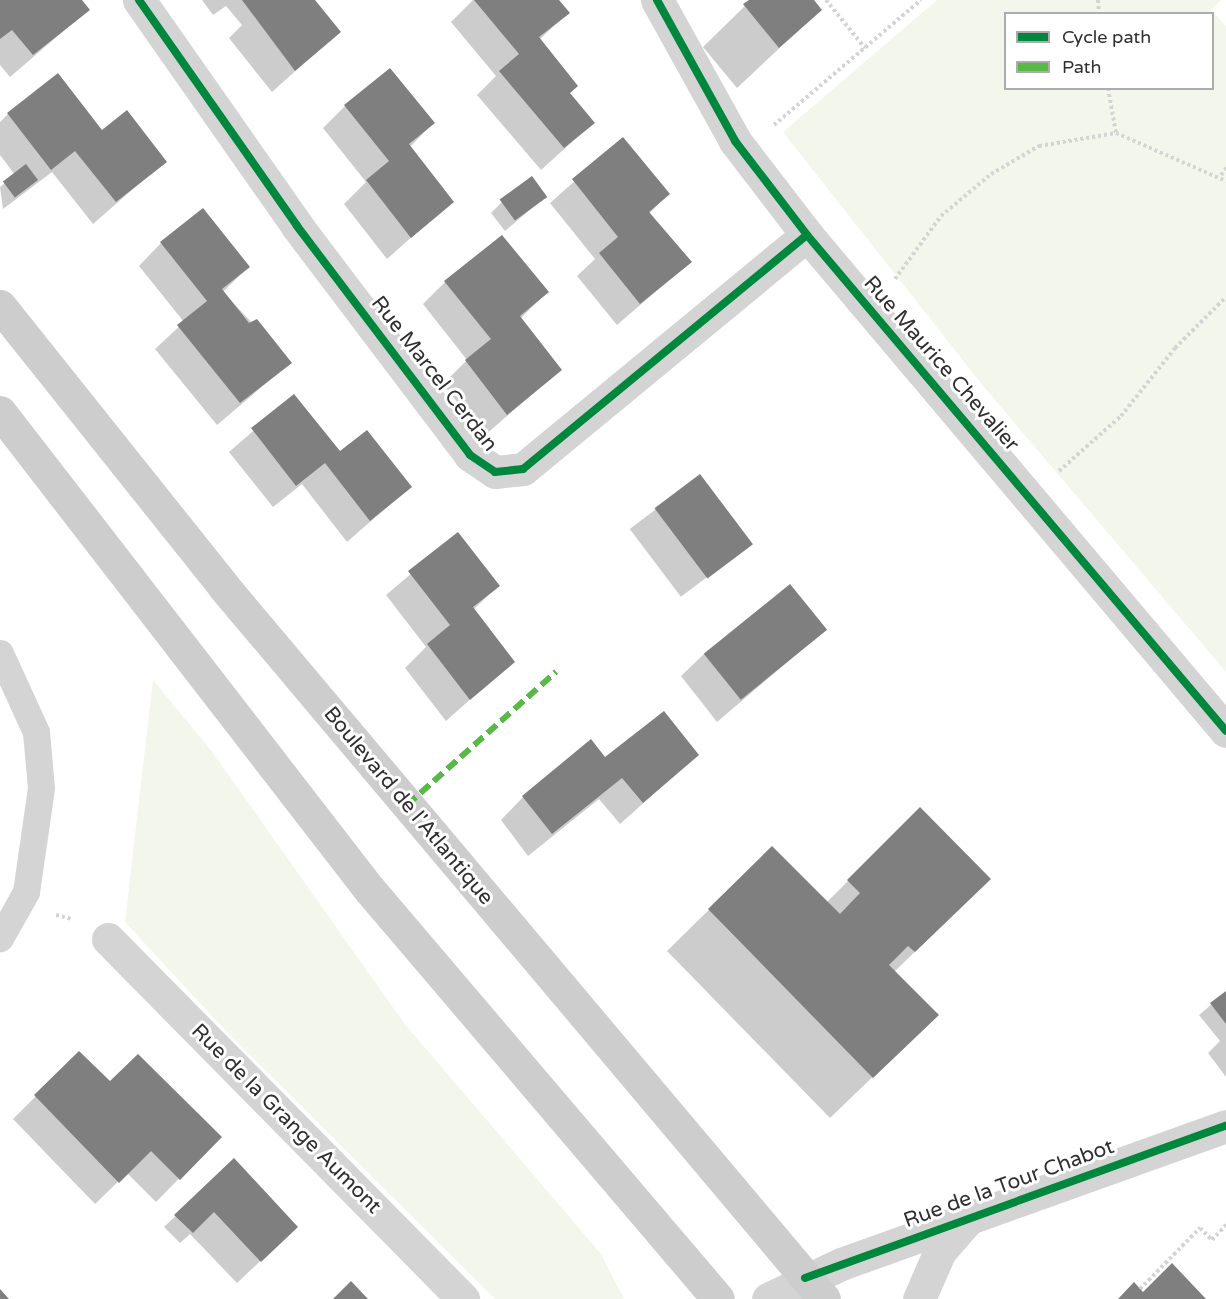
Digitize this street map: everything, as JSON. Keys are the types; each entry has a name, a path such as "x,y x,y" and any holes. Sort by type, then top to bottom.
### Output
{"main road":[{"name":"Boulevard de l'Atlantique","path":"0,306 224,587 814,1289"},
{"path":"0,412 369,889 718,1299"}],"street":[{"name":"Rue Marcel Cerdan","path":"139,0 297,226 470,455 495,472 523,469 807,235"},
{"name":"Rue Maurice Chevalier","path":"657,0 735,141 807,235 1027,492 1226,731"},
{"name":"Rue de la Grange Aumont","path":"108,939 463,1299"},
{"name":"Rue de la Tour Chabot","path":"768,1299 814,1289 971,1217 1226,1126"},
{"path":"919,1299 940,1251 971,1217"}],"lane":[{"path":"0,652 36,732 41,788 26,892 0,938"}],"path":[{"path":"826,0 865,48"},
{"path":"766,131 921,0"},
{"path":"1108,90 1116,133"},
{"path":"890,284 941,216 1017,157 1065,138 1116,133 1221,176 1226,181"},
{"path":"1221,176 1226,168"},
{"path":"1027,492 1092,445 1226,297"},
{"path":"26,892 45,912 80,921 108,939"},
{"path":"1140,1288 1200,1228 1212,1240 1226,1225"}],"shaded area":[{"path":"937,0 1221,0 1211,10 1213,12 1004,12 1004,90 1214,90 1214,13 1226,26 1226,672 984,387 783,132"},
{"path":"153,680 213,753 404,1023 601,1254 624,1299 495,1299 222,1027 125,922"}],"building":[{"path":"0,0 82,0 90,10 33,55 12,30 0,39"},
{"path":"242,0 315,0 341,32 295,71"},
{"path":"474,0 559,0 570,13 539,37 578,86 570,93 595,123 564,148 499,71 519,54"},
{"path":"749,0 814,0 822,10 779,48 743,4"},
{"path":"390,68 435,123 409,144 454,202 411,238 366,180 389,161 344,105"},
{"path":"58,73 102,130 127,110 167,162 116,202 75,151 51,170 7,113"},
{"path":"623,137 670,194 649,212 692,262 640,304 599,253 618,237 572,179"},
{"path":"26,164 38,180 15,197 3,181"},
{"path":"532,176 547,197 515,221 500,200"},
{"path":"203,208 250,267 222,289 249,323 257,319 292,363 240,403 177,325 207,301 160,242"},
{"path":"502,235 549,292 520,316 562,370 507,415 465,360 491,339 444,281"},
{"path":"294,394 340,451 367,430 412,487 370,521 325,463 296,486 251,428"},
{"path":"700,474 753,544 707,579 654,508"},
{"path":"458,532 500,586 473,607 515,662 470,700 427,644 450,625 408,571"},
{"path":"790,584 827,630 741,700 704,654"},
{"path":"664,711 699,755 643,803 622,778 552,834 522,796 591,739 605,757"},
{"path":"920,807 991,879 915,952 908,946 889,965 939,1015 873,1078 708,909 772,846 840,914 860,893 847,880"},
{"path":"1226,991 1226,1024 1210,1003"},
{"path":"79,1051 110,1081 138,1054 222,1137 180,1180 151,1151 119,1183 34,1095"},
{"path":"234,1158 298,1227 261,1262 214,1212 193,1233 174,1215"},
{"path":"1172,1263 1206,1299 1118,1299 1134,1282 1143,1292"},
{"path":"351,1281 368,1299 333,1299"},
{"path":"0,1289 9,1299 0,1299"}],"marked path":[{"path":"407,805 556,672"}],"cycle path":[{"path":"139,0 297,226 470,455 495,472 523,469 807,235"},
{"path":"657,0 735,141 807,235 1226,731"},
{"path":"805,1278 1226,1126"}]}
